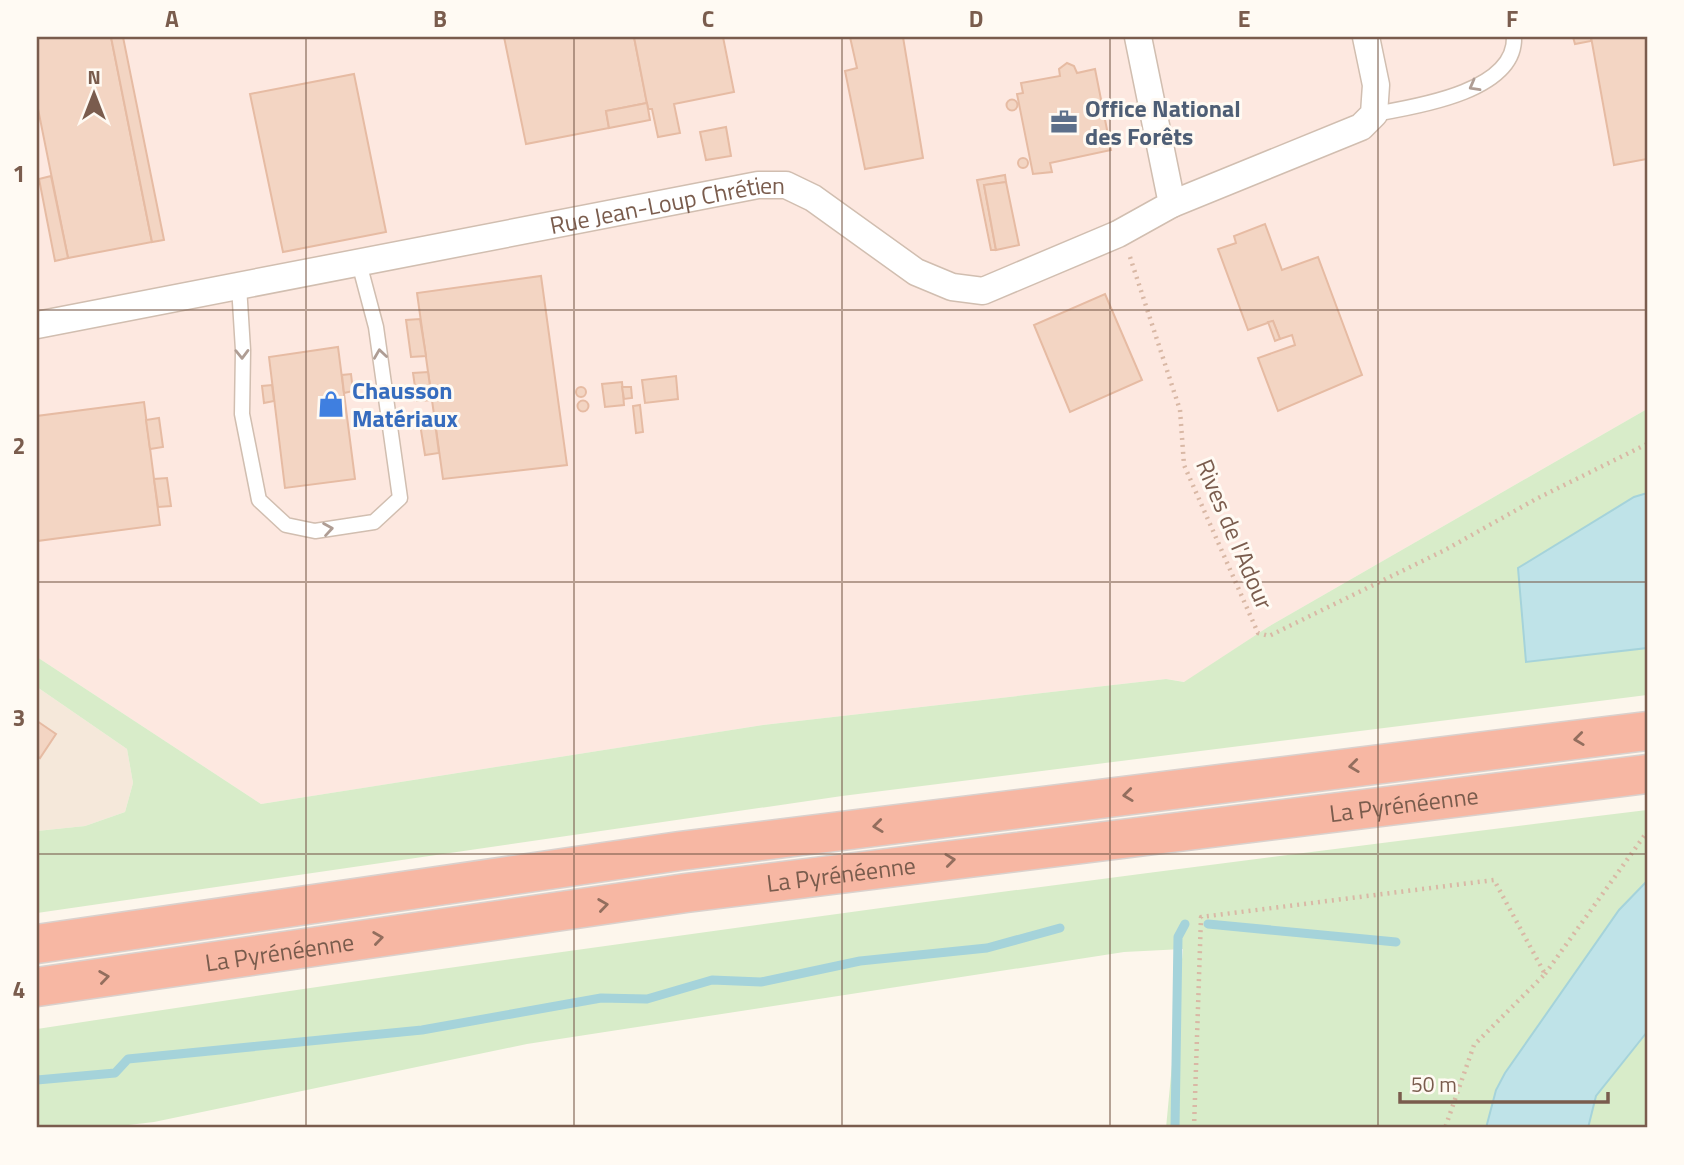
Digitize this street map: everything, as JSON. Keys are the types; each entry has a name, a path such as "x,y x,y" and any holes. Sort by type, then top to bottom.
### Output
{"highway":[{"name":"La Pyrénéenne","path":"37,944 680,851 1647,731"},
{"name":"La Pyrénéenne","path":"37,987 686,894 1647,774"}],"street":[{"path":"1138,37 1172,204"},
{"path":"1366,37 1376,85 1374,114"},
{"name":"Rue Jean-Loup Chrétien","path":"37,325 758,185 786,185 813,198 916,272 952,287 983,291 1118,234 1172,204 1361,127 1374,114"}],"lane":[{"path":"1374,114 1460,94 1497,74 1507,61 1514,37"},
{"path":"239,286 243,350 242,414 259,500 286,525 315,531 374,522 400,498 376,327 359,262"}],"path":[{"name":"Rives de l'Adour","path":"1118,234 1135,266 1181,410 1184,466 1258,633 1269,636 1445,550 1536,499 1647,444"},
{"path":"1445,1128 1474,1045 1545,974 1647,832"},
{"path":"1194,1128 1201,917 1494,880 1545,974"}],"shaded area":[{"path":"37,37 1647,37 1647,409 1268,627 1185,682 1166,679 763,725 261,804 37,657"},
{"path":"37,687 127,749 133,783 125,812 85,826 37,831"}],"green space":[{"path":"1647,409 1647,493 1634,498 1518,568 1527,662 1647,648 1647,695 842,796 37,913 37,831 85,826 125,812 133,783 127,749 37,687 37,657 261,804 763,725 1166,679 1184,682 1268,627"},
{"path":"1647,810 1647,881 1619,910 1505,1073 1496,1090 1486,1128 1166,1128 1183,949 1124,952 527,1044 154,1122 103,1128 37,1128 37,1029 439,969 841,914"},
{"path":"1647,1032 1647,1128 1588,1128 1596,1096"}],"water":[{"path":"1647,493 1647,648 1526,662 1518,568 1634,497"},
{"path":"1647,881 1647,1032 1596,1096 1588,1128 1486,1128 1496,1090 1505,1073 1619,910"}],"building":[{"path":"37,37 111,37 152,242 68,258 37,104"},
{"path":"111,37 123,37 164,240 152,242"},
{"path":"504,37 634,37 647,103 606,111 609,128 526,144"},
{"path":"634,37 723,37 734,92 674,104 680,133 658,137 652,109 648,109"},
{"path":"850,37 903,37 923,158 865,169 845,71 857,68"},
{"path":"1573,37 1591,37 1591,41 1575,44"},
{"path":"1591,37 1647,37 1647,159 1614,165"},
{"name":"Office National des Forêts","path":"1067,63 1074,66 1077,73 1095,69 1111,150 1050,163 1052,172 1033,174 1017,94 1023,93 1021,83 1060,76 1059,69"},
{"path":"354,74 386,232 283,252 250,94"},
{"path":"1012,100 1016,101 1016,109 1012,110 1008,109 1007,105 1008,101"},
{"path":"647,103 650,120 609,128 606,111"},
{"path":"726,127 731,156 706,160 700,132"},
{"path":"1023,158 1027,159 1027,167 1023,168 1019,167 1018,163 1019,159"},
{"path":"1005,175 1006,182 984,185 996,250 991,250 977,180"},
{"path":"51,176 68,258 55,261 39,179"},
{"path":"1006,182 1019,245 996,250 984,185"},
{"path":"1265,224 1282,270 1318,257 1362,375 1278,411 1258,358 1295,345 1292,335 1280,339 1273,321 1248,330 1218,249 1236,243 1234,236"},
{"path":"541,276 567,465 443,479 417,293"},
{"path":"1105,294 1142,380 1070,412 1034,325"},
{"path":"420,319 426,356 411,357 406,320"},
{"path":"1273,321 1280,339 1275,341 1268,322"},
{"path":"338,347 355,479 285,488 269,357"},
{"path":"428,372 432,400 417,401 413,373"},
{"path":"351,374 353,391 344,393 342,375"},
{"path":"676,376 678,399 645,403 642,380"},
{"path":"622,382 624,405 605,407 602,384"},
{"path":"272,385 274,401 264,403 262,386"},
{"path":"581,387 585,388 585,396 581,397 577,396 576,392 577,388"},
{"path":"622,387 631,387 632,398 624,399"},
{"path":"583,401 587,402 587,410 583,411 579,410 578,406 579,402"},
{"path":"144,402 160,525 37,541 37,416"},
{"path":"640,405 643,432 636,433 633,406"},
{"path":"159,418 163,447 150,449 146,420"},
{"path":"435,423 439,453 425,455 420,424"},
{"path":"167,478 171,506 158,507 154,479"},
{"path":"37,721 56,734 40,758 37,756"}],"waterway":[{"path":"1175,1128 1178,937 1185,924"},
{"path":"1208,924 1396,942"},
{"path":"37,1080 115,1073 128,1059 422,1030 601,998 647,999 712,980 761,982 860,961 987,948 1060,928"}],"place":[{"name":"Office National des Forêts","path":"1064,122"},
{"name":"Chausson Matériaux","path":"331,404"}]}
